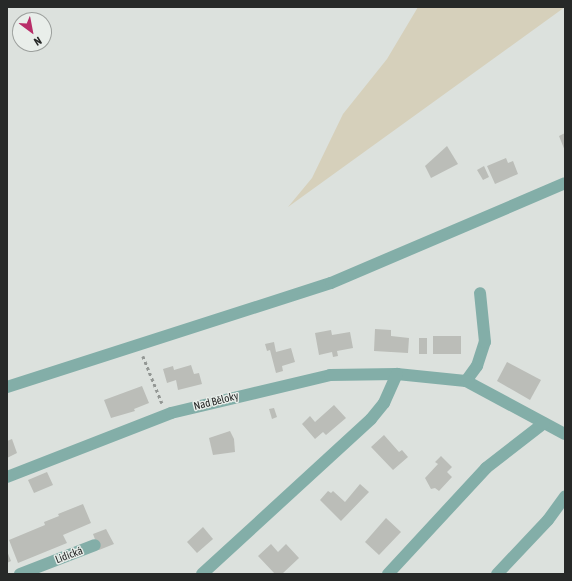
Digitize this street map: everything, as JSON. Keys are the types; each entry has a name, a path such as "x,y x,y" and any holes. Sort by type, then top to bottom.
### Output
{"street":[{"path":"7,387 331,282 565,183"},
{"path":"466,381 477,366 485,342 480,293"},
{"path":"202,574 371,419 384,404 397,374"},
{"name":"Nad Běloky","path":"7,477 42,461 167,415 330,375 397,374 466,381 565,434"},
{"path":"388,574 486,468 544,423"},
{"path":"497,574 548,520 565,497"},
{"name":"Lidická","path":"20,574 96,544"}],"path":[{"path":"139,344 167,415"}],"shaded area":[{"path":"418,7 565,7 288,207 312,178 343,114 387,59"}],"building":[{"path":"565,133 565,151 559,136"},
{"path":"447,146 458,164 431,178 425,166"},
{"path":"506,158 508,163 513,161 518,174 495,184 487,166"},
{"path":"484,166 489,177 483,180 477,170"},
{"path":"375,329 391,330 391,336 409,338 408,353 374,351"},
{"path":"331,330 332,335 350,332 353,348 337,351 338,356 333,357 332,352 319,355 315,333"},
{"path":"433,336 461,336 461,354 433,354"},
{"path":"419,338 427,338 427,354 419,354"},
{"path":"274,342 276,352 291,348 295,362 282,366 283,371 276,373 270,350 267,351 265,344"},
{"path":"507,362 541,380 530,400 497,381"},
{"path":"191,365 194,374 199,373 202,384 178,390 176,380 167,383 163,369 173,366 174,370"},
{"path":"142,386 149,403 134,409 135,411 111,418 104,400"},
{"path":"334,405 346,418 326,435 323,432 315,439 302,424 310,416 315,422"},
{"path":"274,408 277,417 272,419 269,409"},
{"path":"230,431 234,439 235,452 213,455 209,438"},
{"path":"384,435 399,452 402,450 408,457 393,470 371,447"},
{"path":"12,439 17,453 7,458 7,441"},
{"path":"441,456 452,467 447,472 452,477 439,491 435,488 431,489 425,478 438,464 435,462"},
{"path":"47,472 53,485 34,493 28,480"},
{"path":"360,484 369,492 341,521 320,500 328,491 331,493 333,491 345,502"},
{"path":"83,504 91,523 63,535 67,543 18,563 9,540 45,525 44,522 59,516 58,514"},
{"path":"386,518 401,532 379,555 365,542"},
{"path":"203,527 213,539 197,553 187,542"},
{"path":"106,529 114,544 99,550 93,534"},
{"path":"271,544 278,552 286,544 299,558 282,574 275,574 258,556"},
{"path":"7,551 11,561 7,563"}]}
